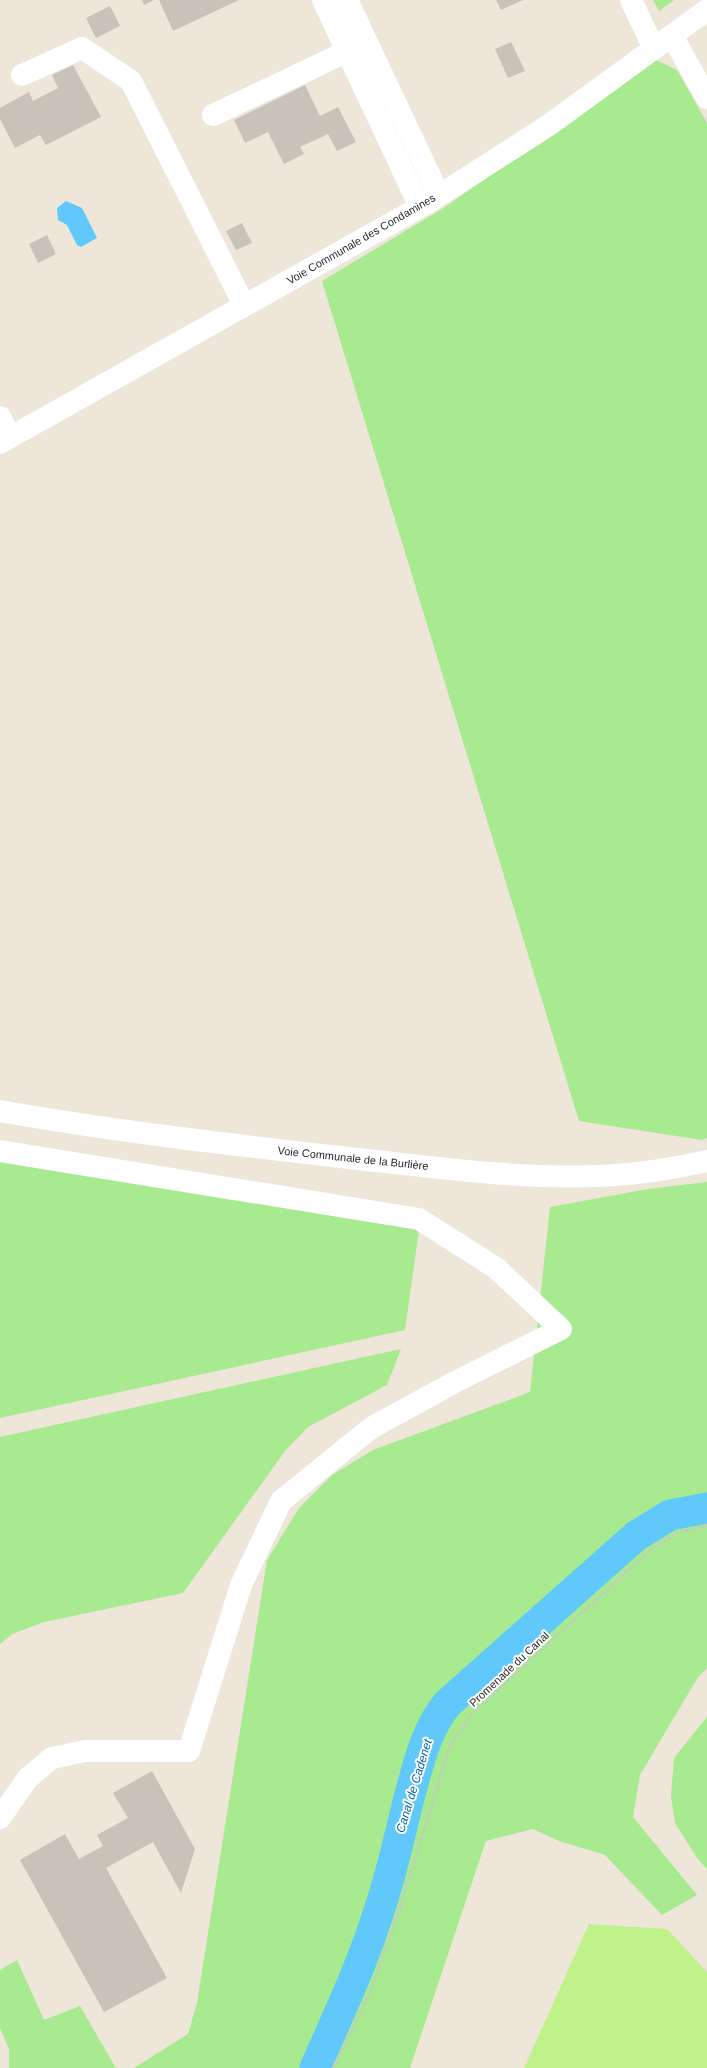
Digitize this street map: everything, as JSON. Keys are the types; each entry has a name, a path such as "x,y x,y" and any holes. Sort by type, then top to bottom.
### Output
{"street":[{"path":"323,0 346,52 420,207"},
{"path":"347,0 439,195"},
{"path":"631,0 654,48"},
{"name":"Voie Communale des Condamines","path":"5,440 420,207 549,125 707,10"},
{"path":"672,36 707,98"},
{"path":"22,75 82,48 131,81 244,305"},
{"path":"213,115 346,52"},
{"path":"0,417 5,440"},
{"name":"Voie Communale de la Burlière","path":"0,1111 76,1124 196,1140 498,1174 598,1176 677,1168 707,1161"},
{"path":"0,1151 419,1219 496,1268 561,1329 455,1382 371,1428 281,1501 241,1585 189,1751 84,1751 52,1758 28,1778 0,1818"}],"path":[{"name":"Promenade du Canal","path":"333,2068 371,1990 399,1912 450,1746 474,1712 648,1552 678,1532 707,1526"}],"green space":[{"path":"653,0 674,0 659,11"},
{"path":"656,60 677,70 707,123 707,1138 702,1140 579,1121 322,281 442,209"},
{"path":"0,1161 419,1230 405,1330 0,1418"},
{"path":"707,1182 707,1668 698,1677 640,1775 633,1817 697,1895 662,1915 605,1855 559,1841 533,1829 486,1841 410,2068 134,2068 188,2034 197,2003 267,1560 299,1508 332,1475 373,1450 530,1392 550,1207 648,1189"},
{"path":"401,1349 387,1385 308,1427 285,1451 183,1593 44,1622 12,1634 0,1644 0,1437"},
{"path":"707,1717 707,1869 697,1858 675,1823 671,1796 674,1758"},
{"path":"589,1924 667,1929 707,1972 707,2068 524,2068"},
{"path":"17,1960 44,2020 80,2006 116,2068 9,2068 9,2049 0,2028 0,1970"}],"water":[{"path":"66,201 82,208 97,238 81,247 77,245 67,225 58,220 57,208"}],"building":[{"path":"142,0 154,0 144,5"},
{"path":"159,0 239,0 173,31"},
{"path":"496,0 523,0 501,10"},
{"path":"110,6 120,26 96,38 86,18"},
{"path":"511,42 525,71 508,78 495,49"},
{"path":"73,65 101,117 46,145 40,135 15,148 0,119 0,108 29,92 33,101 58,88 52,75"},
{"path":"305,85 320,116 338,107 356,142 337,151 328,134 300,147 304,154 284,164 268,132 245,143 234,120"},
{"path":"242,223 252,243 236,250 226,231"},
{"path":"47,235 56,254 38,263 29,244"},
{"path":"152,1771 195,1849 181,1893 153,1842 106,1868 167,1978 104,2012 20,1860 65,1834 79,1859 103,1846 97,1835 128,1818 113,1793"}],"waterway":[{"name":"Canal de Cadenet","path":"315,2068 365,1951 384,1897 420,1758 424,1746 440,1713 448,1703 636,1536 670,1515 707,1508"}]}
